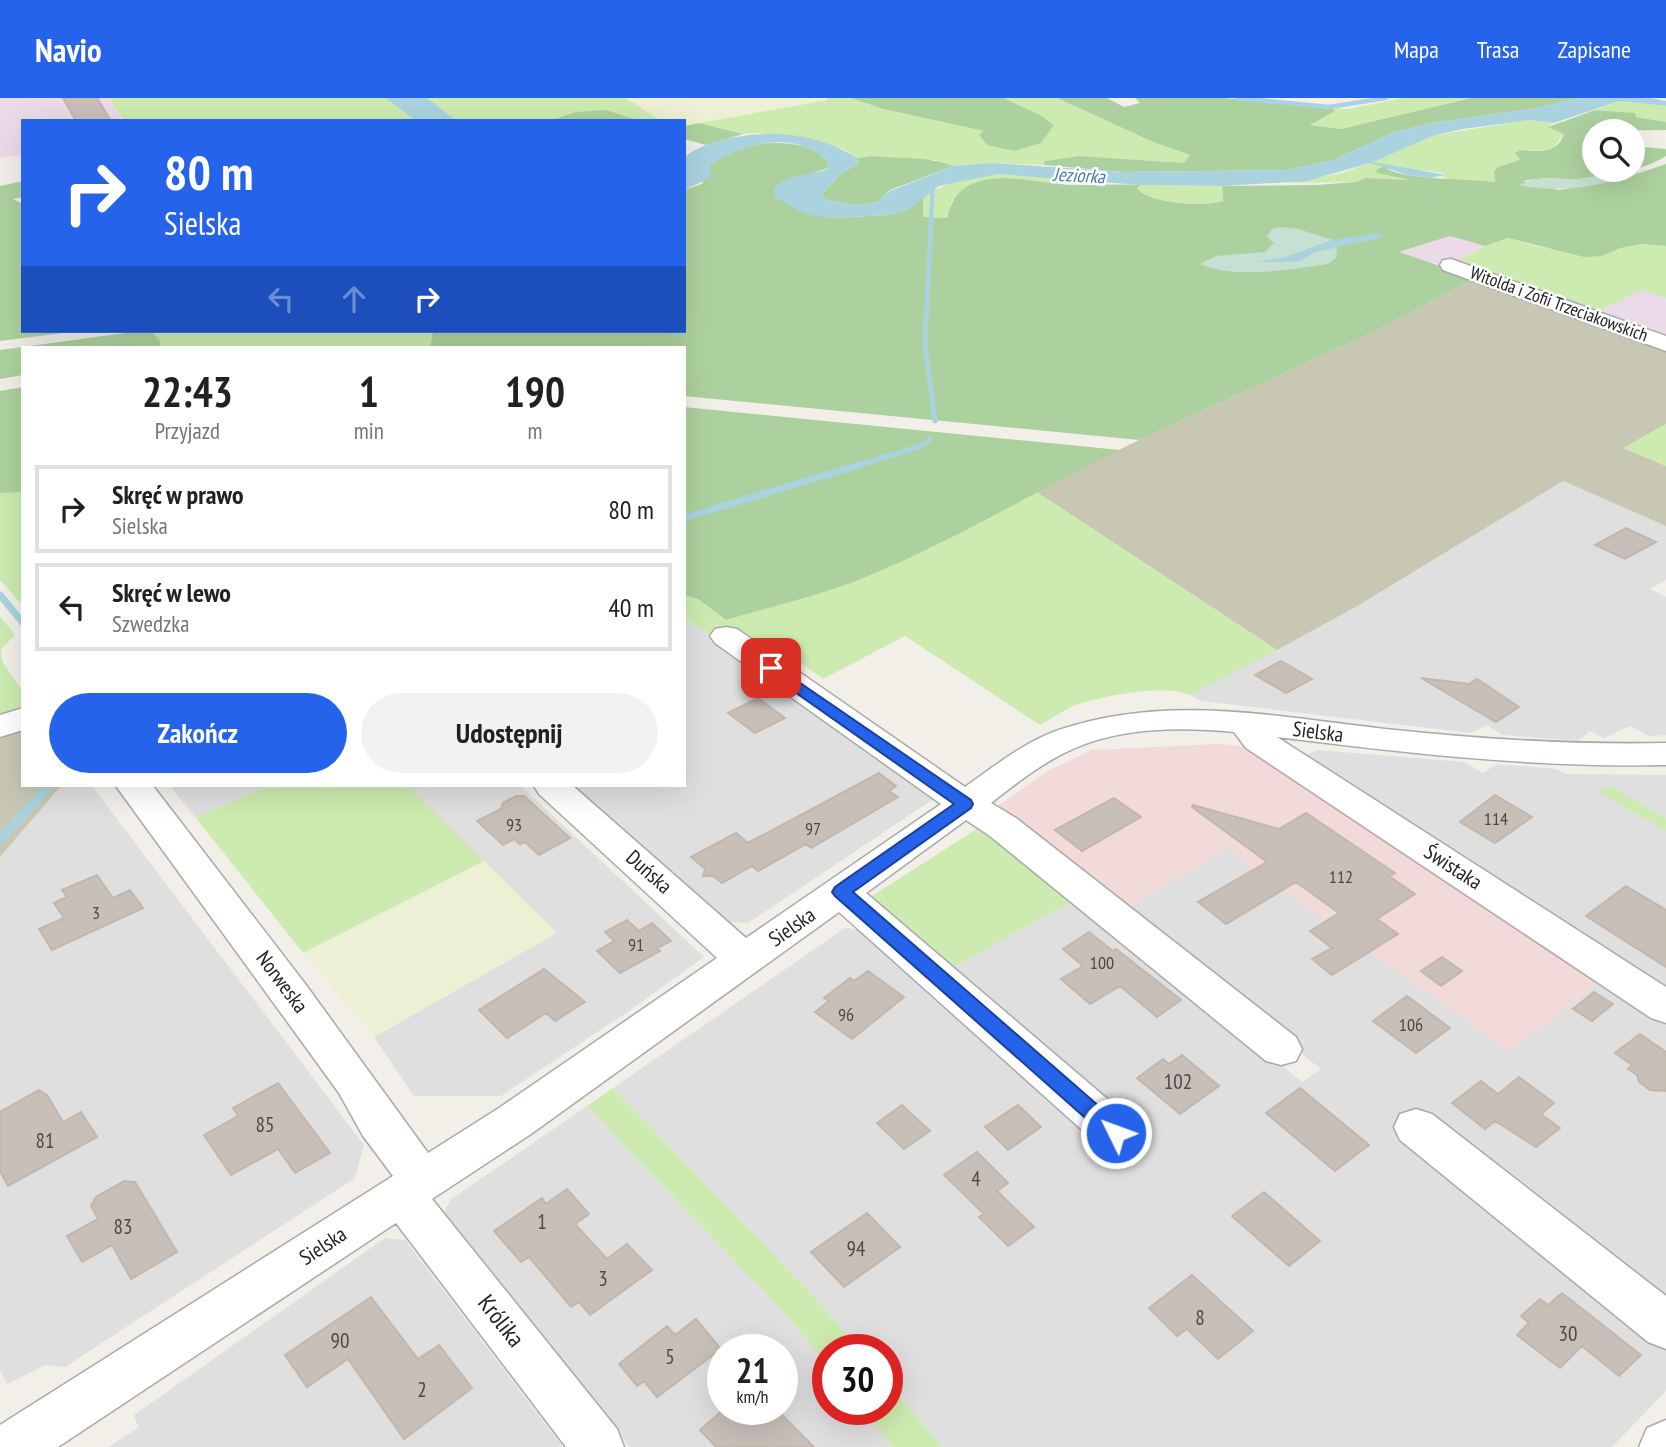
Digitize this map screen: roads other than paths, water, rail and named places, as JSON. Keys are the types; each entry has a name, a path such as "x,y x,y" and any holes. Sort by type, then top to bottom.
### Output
{"street":[{"name":"Witolda i Zofii Trzeciakowskich","path":"1451,265 1666,344"},
{"path":"726,636 965,804 1003,827 1281,1049"},
{"name":"Sielska","path":"12,1447 413,1188 745,960 965,804 1035,756 1062,741 1095,729 1171,717 1209,718 1500,750 1609,755 1666,754"},
{"path":"0,727 21,719"},
{"name":"Świstaka","path":"1245,723 1258,740 1666,1007"},
{"name":"Norweska","path":"135,787 354,1081 413,1188"},
{"name":"Duńska","path":"553,787 745,960"},
{"path":"841,892 1116,1133"},
{"path":"1416,1127 1666,1326"},
{"name":"Królika","path":"413,1188 598,1447"}],"water":[{"path":"386,98 427,98 453,118 452,119 413,119"},
{"name":"Jeziorka","path":"1581,98 1651,98 1666,101 1666,106 1619,101 1554,123 1529,120 1463,129 1435,135 1373,162 1446,175 1429,178 1408,175 1370,163 1307,181 1222,186 1140,185 998,174 939,186 910,208 891,215 829,218 805,214 775,197 774,189 779,184 791,178 828,169 829,163 820,154 803,146 776,142 748,147 722,158 710,165 710,178 686,189 686,156 718,141 753,135 807,138 841,149 857,158 859,163 842,173 822,194 824,199 851,205 879,201 890,191 953,166 993,163 1123,172 1287,170 1331,161 1398,131 1433,123 1537,108"},
{"path":"1378,233 1384,237 1315,252 1300,261 1256,262 1286,257 1333,240"}],"waterway":[{"path":"1237,98 1329,107 1386,98"},
{"path":"929,262 933,182"},
{"path":"929,260 925,344 935,421"},
{"path":"853,467 921,446 930,439"},
{"path":"686,517 859,465"},
{"path":"0,595 21,621"},
{"path":"0,840 48,787"}]}
